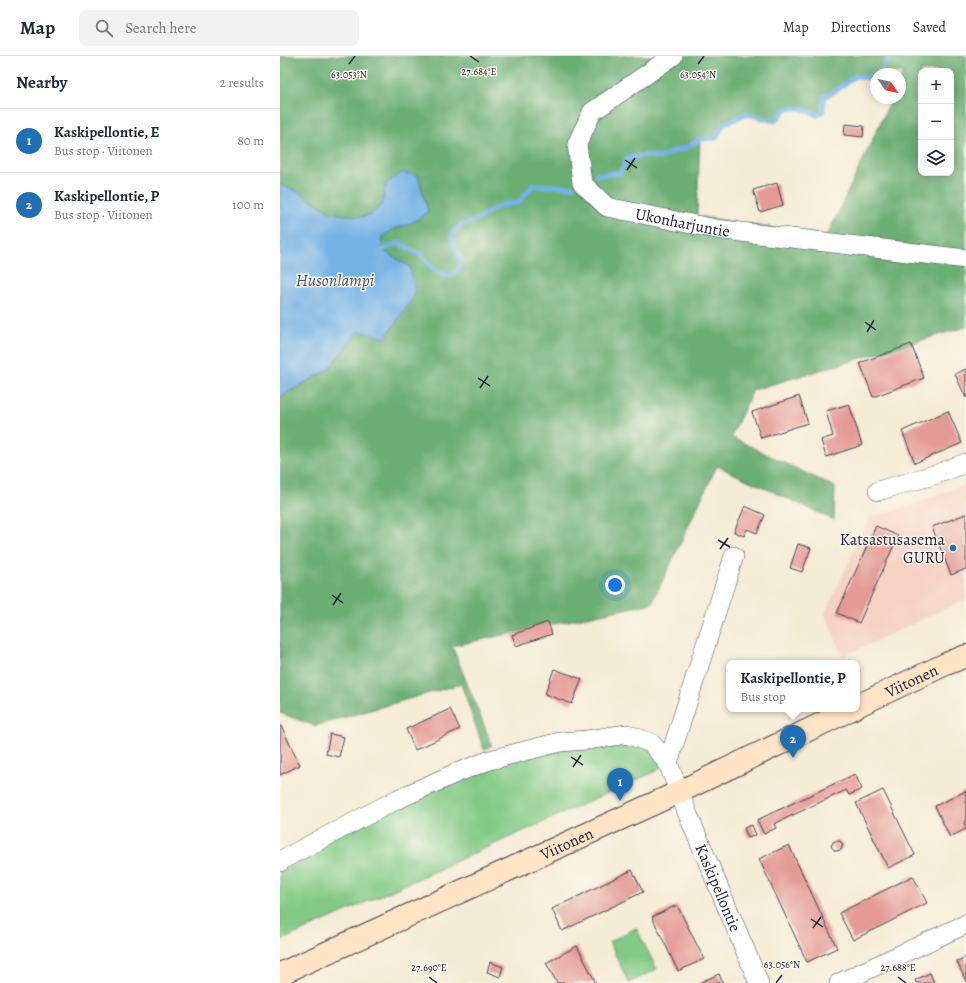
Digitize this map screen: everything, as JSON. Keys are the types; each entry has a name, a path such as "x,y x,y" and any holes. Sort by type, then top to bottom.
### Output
{"main road":[{"name":"Viitonen","path":"860,705 966,656"},
{"name":"Viitonen","path":"280,974 678,792 846,712"}],"street":[{"name":"Ukonharjuntie","path":"674,56 592,112 577,144 582,183 607,207 716,229 966,259"},
{"path":"878,491 931,476 966,463"},
{"path":"668,763 734,556"},
{"path":"280,862 398,799 456,773 490,760 560,742 587,740 627,734 651,743 668,763"},
{"name":"Kaskipellontie","path":"668,763 678,792 759,983"},
{"path":"839,983 966,924"}],"shaded area":[{"path":"966,484 966,599 842,657 825,613 870,517 911,505"}],"green space":[{"path":"280,56 966,56 966,327 753,390 731,437 835,487 834,520 717,466 652,603 452,646 492,745 484,750 461,684 315,726 280,713 280,397 329,369 409,266 382,250 383,236 394,229 405,226 428,211 418,175 386,184 382,205 370,215 361,217 332,213 297,191 280,185","holes":["870,68 906,68 906,104 889,104 827,236 697,216 700,139 716,138 724,124 746,114 775,121 787,108 800,108 817,115 823,111 824,97 837,90 855,76 867,78 870,77"]},
{"path":"627,734 668,763 654,772 280,941 280,862 456,773"},
{"path":"636,928 657,969 629,983 609,942"}],"water":[{"name":"Husonlampi","path":"401,173 418,175 428,211 417,220 405,226 394,229 383,236 382,250 409,266 413,279 415,295 385,338 358,331 329,369 280,397 280,185 297,191 332,213 361,217 370,215 382,205 386,184"}],"building":[{"path":"845,124 864,126 863,137 844,135"},
{"path":"777,183 783,205 760,212 753,190"},
{"path":"911,344 924,378 873,397 860,363"},
{"path":"966,369 966,398 955,374"},
{"path":"799,396 808,423 761,438 752,412"},
{"path":"849,404 862,445 826,457 821,440 833,436 826,411"},
{"path":"948,411 962,443 915,463 902,431"},
{"path":"745,506 765,515 757,533 747,529 744,536 734,532"},
{"name":"Katsastusasema GURU","path":"966,514 966,569 951,575 932,527"},
{"path":"876,526 898,536 859,623 837,613"},
{"path":"798,544 811,548 802,572 790,568"},
{"path":"548,622 552,634 516,646 512,635"},
{"path":"554,669 582,679 572,704 545,694"},
{"path":"450,709 460,729 415,750 406,729"},
{"path":"280,724 300,765 280,775"},
{"path":"330,734 344,737 339,757 326,754"},
{"path":"855,774 862,789 849,795 846,790 774,824 776,828 764,834 757,820"},
{"path":"883,790 915,855 888,868 856,803"},
{"path":"966,791 966,821 964,822 966,829 950,837 935,806"},
{"path":"752,825 756,835 748,838 744,828"},
{"path":"834,841 840,841 843,845 841,850 835,851 831,846"},
{"path":"789,845 837,948 807,962 759,859"},
{"path":"632,870 643,892 562,931 552,909"},
{"path":"913,876 927,903 853,940 839,913"},
{"path":"677,905 704,959 678,971 652,917"},
{"path":"577,946 596,983 557,983 546,963"},
{"path":"966,957 966,982 957,961"},
{"path":"490,962 503,967 500,977 487,972"},
{"path":"930,973 934,983 916,983 915,980"},
{"path":"719,974 723,983 699,983"}],"waterway":[{"path":"883,68 889,56"},
{"path":"596,175 620,173 627,159 646,155 661,158 673,151 686,148 700,139 716,138 724,124 746,114 775,121 787,108 800,108 817,115 823,111 824,97 837,90 855,76 870,77"},
{"path":"382,250 398,243 422,255 431,267 443,275 450,276 458,269 462,261 455,248 451,235 461,225 476,220 500,205 518,203 533,185 573,187"}],"place":[{"name":"Katsastusasema GURU","path":"953,548"},
{"name":"Kaskipellontie, P","path":"793,758"},
{"name":"Kaskipellontie, E","path":"620,801"}]}
